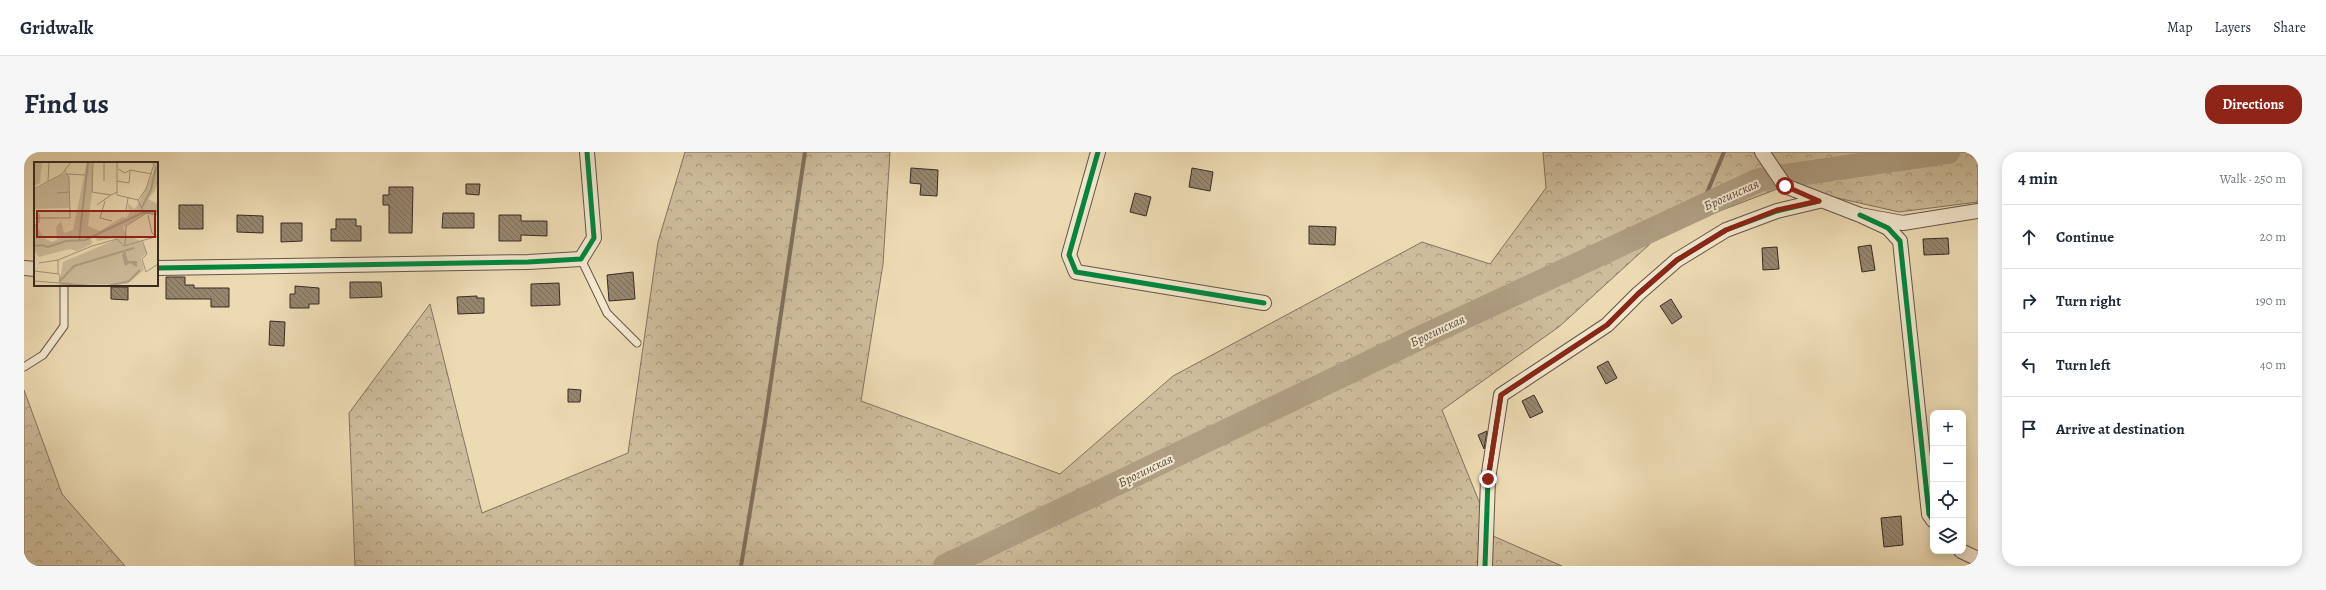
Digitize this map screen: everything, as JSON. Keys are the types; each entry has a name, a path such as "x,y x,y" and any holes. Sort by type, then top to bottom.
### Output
{"street":[{"path":"158,268 581,259 594,238 587,152"},
{"path":"1098,152 1068,255 1076,272 1264,303"},
{"path":"1762,152 1785,186 1819,201 1860,215 1888,228 1900,241 1922,461 1929,514 1932,518"},
{"path":"1485,566 1488,479 1501,395 1607,325 1638,294 1677,260 1726,230 1777,210 1819,201"},
{"path":"1860,215 1903,223 1978,211"},
{"path":"24,268 34,269"},
{"path":"1966,553 1978,559"}],"lane":[{"path":"581,259 607,313 637,344"},
{"path":"24,367 43,355 64,326 64,286"}],"green space":[{"path":"685,152 890,152 883,264 861,401 1060,474 1173,376 1422,242 1490,264 1546,188 1543,152 1978,152 1978,202 1899,212 1785,186 1662,233 1560,326 1442,410 1493,536 1562,566 355,566 349,413 430,304 482,513 628,453 658,242"},
{"path":"24,390 62,494 125,566 24,566"}],"building":[{"path":"911,168 938,170 937,196 920,195 921,184 910,183"},
{"path":"1192,168 1213,172 1210,191 1189,187"},
{"path":"466,184 480,184 479,195 466,194"},
{"path":"389,187 413,187 412,233 389,233 389,205 383,205 383,195 389,195"},
{"path":"1135,193 1151,197 1146,216 1130,212"},
{"path":"179,205 203,205 203,229 179,229"},
{"path":"443,213 474,213 474,228 442,228"},
{"path":"237,215 263,216 263,233 237,232"},
{"path":"499,215 521,215 521,221 547,221 547,236 521,235 521,241 499,241"},
{"path":"336,219 356,219 356,226 361,226 361,241 331,241 331,229 336,229"},
{"path":"281,223 302,223 302,241 281,242"},
{"path":"1309,226 1336,227 1335,245 1309,244"},
{"path":"1948,238 1949,254 1924,255 1923,239"},
{"path":"1871,245 1875,270 1862,272 1858,247"},
{"path":"1777,247 1779,269 1763,270 1762,248"},
{"path":"633,272 635,299 609,301 607,275"},
{"path":"166,277 185,277 185,285 194,285 194,288 229,288 229,307 211,307 211,299 166,299"},
{"path":"350,282 381,282 382,297 350,298"},
{"path":"559,283 560,305 531,306 531,284"},
{"path":"295,286 319,288 319,304 309,304 309,308 290,308 290,294 295,294"},
{"path":"111,287 128,287 128,300 111,299"},
{"path":"477,296 477,298 484,298 484,313 458,314 457,297"},
{"path":"1671,299 1682,317 1672,324 1660,306"},
{"path":"270,321 285,322 284,346 269,345"},
{"path":"1608,361 1617,378 1606,384 1597,367"},
{"path":"568,389 581,390 580,402 568,402"},
{"path":"1534,395 1543,412 1530,418 1522,401"},
{"path":"1487,431 1484,449 1478,435"},
{"path":"1901,516 1903,545 1884,547 1881,518"}],"waterway":[{"path":"741,566 765,421 805,152"},
{"path":"1701,207 1724,152"},
{"name":"Брогинская","path":"945,566 1422,337 1759,180 1948,152"}],"cycle path":[{"path":"158,268 528,262 581,259 594,238 587,152"},
{"path":"1098,152 1069,255 1076,272 1264,303"},
{"path":"1485,566 1488,479 1501,395 1607,325 1638,294 1677,260 1726,230 1777,211 1819,201"},
{"path":"1860,215 1888,228 1900,241 1929,514 1932,518"}],"route":[{"path":"1488,479 1501,395 1607,325 1638,294 1677,260 1726,230 1777,210 1819,201 1785,186"}]}
